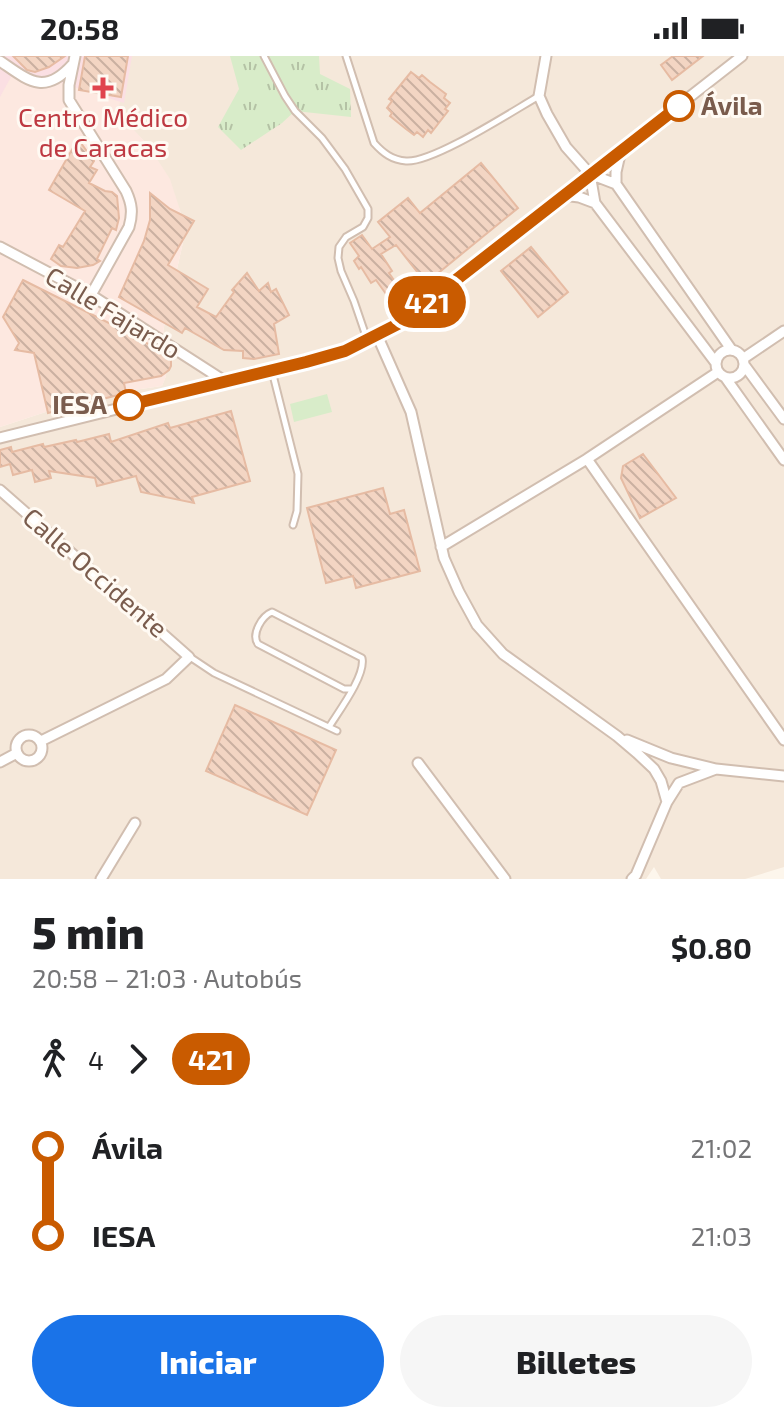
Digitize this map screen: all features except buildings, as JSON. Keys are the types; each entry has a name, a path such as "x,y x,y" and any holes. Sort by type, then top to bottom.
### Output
{"street":[{"path":"546,56 539,96 566,147 590,174 616,184 731,349 739,352 784,419"},
{"path":"0,438 345,351 377,335 402,322 742,56"},
{"path":"0,61 30,81 45,84 66,72 74,60"},
{"path":"74,60 69,100 126,191 132,216 129,227 91,295"},
{"path":"616,184 621,150"},
{"path":"590,174 595,203 784,460"},
{"path":"563,195 595,203"},
{"name":"Calle Fajardo","path":"0,247 91,295 226,382"},
{"path":"441,547 587,459 719,371 737,376 744,362 784,331"},
{"path":"377,335 411,412 441,547 459,592 477,625 503,654 617,736 654,769 667,802"},
{"path":"719,371 717,358 723,351 731,349"},
{"path":"587,459 784,740"},
{"name":"Calle Occidente","path":"0,490 189,657"},
{"path":"41,741 166,679 189,657"},
{"path":"32,735 41,741 42,752 35,760 20,758 17,743 21,737 32,735"},
{"path":"617,736 671,758 716,769 784,776"},
{"path":"0,762 17,753"},
{"path":"418,763 505,879"},
{"path":"632,879 667,802 679,783 716,769"},
{"path":"101,879 135,823"}],"lane":[{"path":"264,56 295,111 322,138 345,169 368,209 368,218 363,227 346,237 339,247 338,258 367,340"},
{"path":"346,56 374,143 394,159 408,162 424,159 449,147 539,96"},
{"path":"271,370 298,474 298,502 293,525"},
{"path":"329,727 356,685 364,664 362,658 272,612 265,616 254,636 258,644 344,689 352,689"},
{"path":"189,657 214,673 337,731"}],"shaded area":[{"path":"0,56 128,56 118,113 148,145 170,179 180,210 184,238 164,327 162,346 167,357 162,386 113,393 0,427"},
{"name":"Centro Médico de Caracas","path":"0,56 132,56 124,103 49,79 39,79 16,68 0,97"},
{"path":"128,56 784,56 784,867 745,879 661,879 654,867 646,879 0,879 0,427 113,393 162,386 166,376 167,357 162,346 164,327 184,238 180,210 148,145 117,113"}],"green space":[{"path":"230,56 319,56 320,74 350,89 351,117 295,111 241,150 218,127 239,89"},
{"path":"327,394 332,412 294,422 290,404"}],"bus line":[{"name":"421","path":"129,405 345,351 402,322 679,106"}],"place":[{"name":"Centro Médico de Caracas","path":"103,88"},
{"name":"Ávila","path":"679,106"},
{"name":"IESA","path":"129,405"}]}
